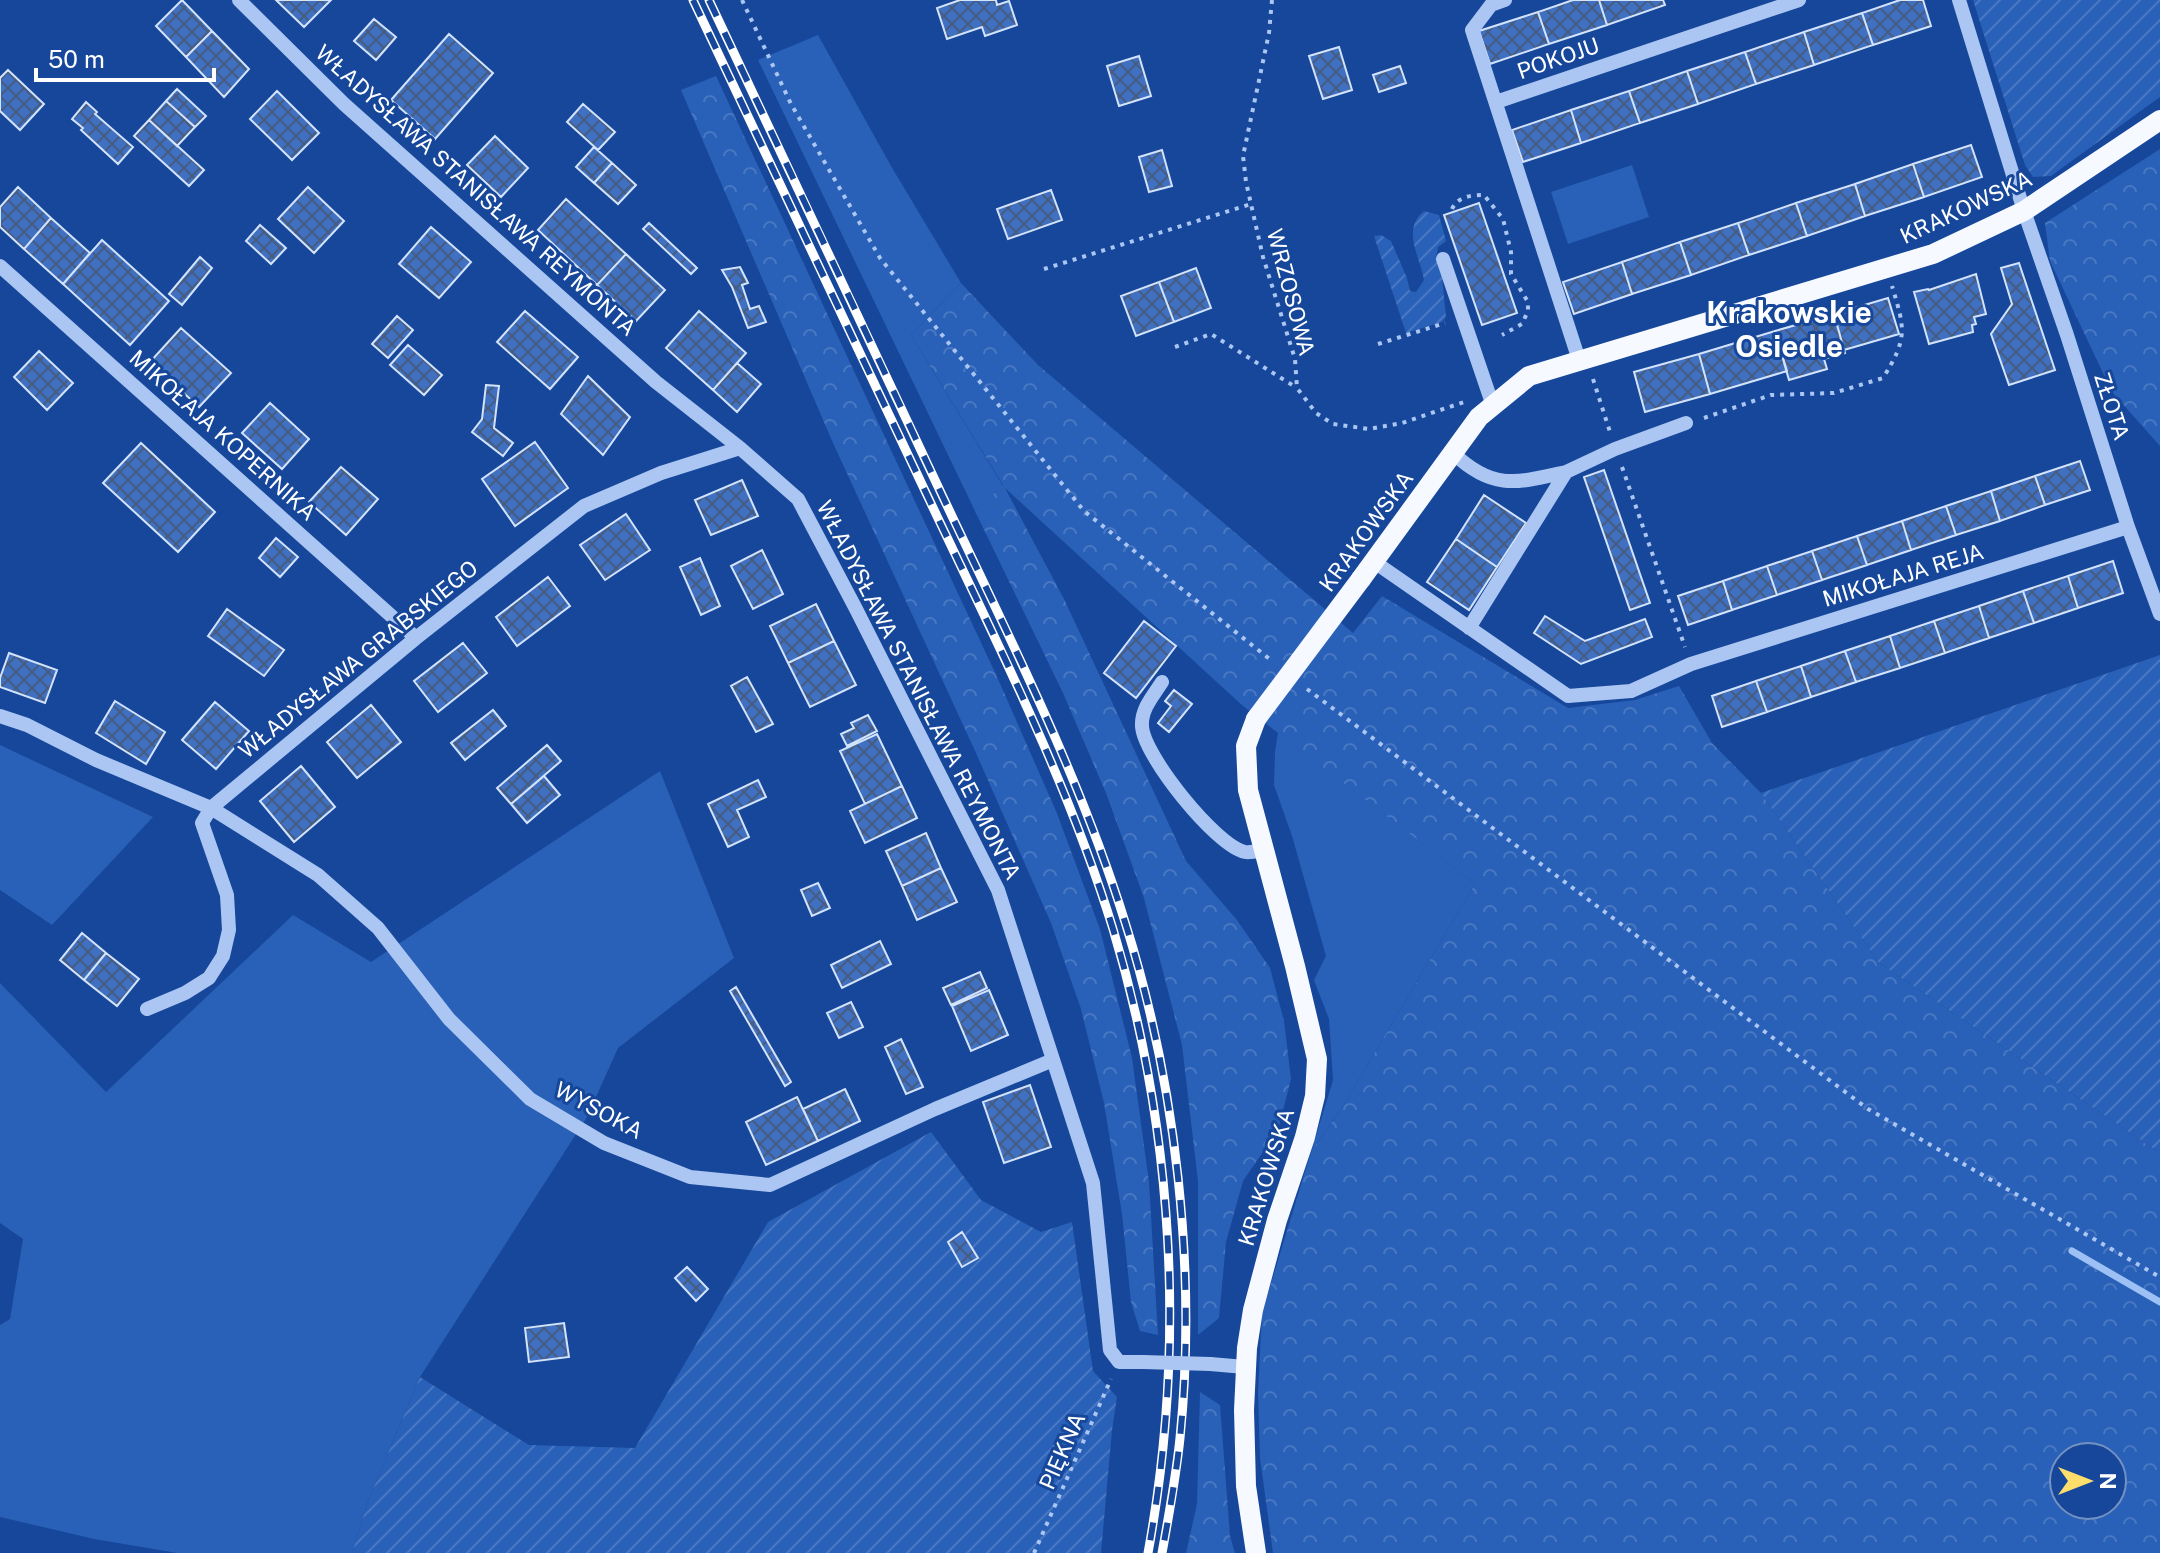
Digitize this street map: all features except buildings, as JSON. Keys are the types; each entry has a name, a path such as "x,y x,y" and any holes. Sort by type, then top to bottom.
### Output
{"main road":[{"name":"KRAKOWSKA","path":"1256,1553 1246,1486 1245,1367 1253,1310 1315,1096 1317,1059 1248,790 1246,746 1256,719 1453,453 1486,412 1529,376 1933,254 2024,211 2160,120"}],"street":[{"name":"WŁADYSŁAWA STANISŁAWA REYMONTA","path":"239,0 344,104 656,382 740,448 798,499 998,890 1093,1183 1110,1350 1119,1362"},
{"path":"1496,102 1472,30 1491,5 1505,0"},
{"name":"POKOJU","path":"1583,359 1496,102 1799,0"},
{"name":"ZŁOTA","path":"1959,0 2024,211 2128,527 2160,614"},
{"path":"1443,259 1456,296 1486,412"},
{"name":"MIKOŁAJA KOPERNIKA","path":"0,266 416,638"},
{"path":"1453,453 1479,475 1501,481 1528,480 1566,472 1615,449 1686,423"},
{"name":"WŁADYSŁAWA GRABSKIEGO","path":"211,808 416,638 584,506 661,473 740,448"},
{"path":"1469,628 1566,472"},
{"name":"MIKOŁAJA REJA","path":"1373,561 1568,696 1631,691 1691,664 2128,527"},
{"path":"1162,682 1142,712 1141,730 1158,765 1186,802 1230,844 1246,853 1264,850"},
{"path":"0,716 27,725 96,760 211,808 202,823 227,895 229,930 223,956 209,978 185,993 147,1009"},
{"name":"WYSOKA","path":"211,808 318,875 378,928 449,1019 530,1099 604,1143 690,1177 770,1185 935,1109 1053,1060"},
{"path":"1119,1362 1245,1367"}],"path":[{"path":"742,0 791,104 880,258 1084,511 1278,666"},
{"name":"WRZOSOWA","path":"1272,0 1269,33 1243,156 1263,257 1295,359 1297,388 1316,413 1333,424 1369,429 1402,423 1463,401 1486,412"},
{"path":"1452,209 1463,198 1484,195 1503,219 1511,252 1511,274 1528,302 1528,311 1522,324 1502,335"},
{"path":"1044,269 1251,204"},
{"path":"1686,423 1771,395 1834,393 1883,378 1898,355 1904,329 1887,268"},
{"path":"1378,344 1447,323 1450,317 1446,302 1456,296"},
{"path":"1175,347 1211,334 1297,388"},
{"path":"1583,359 1691,664"},
{"path":"1302,685 1868,1109 2160,1277"},
{"name":"PIĘKNA","path":"1034,1553 1119,1362"}],"green space":[{"path":"1973,0 2160,0 2160,97 2051,176 2033,177 2025,165"},
{"path":"818,35 961,283 911,335 1003,486 975,511 758,60"},
{"path":"716,76 998,679 1056,811 1100,929 1132,1058 1149,1182 1158,1335 1140,1331 1131,1302 1122,1214 1104,1103 1081,1009 1051,923 833,443 681,90"},
{"path":"2160,149 2160,446 2112,392 2050,261 2045,223"},
{"path":"1632,165 1649,217 1568,244 1551,192"},
{"path":"1424,211 1439,215 1446,241 1438,247 1436,258 1442,277 1446,317 1442,322 1406,333 1374,236 1381,235 1391,241 1410,291 1416,292 1424,280 1413,235 1417,218"},
{"path":"961,283 1038,365 1353,633 1382,596 1568,708 1635,700 1679,686 1712,743 1761,793 1879,963 2160,1153 2160,1553 1273,1553 1260,1458 1258,1392 1262,1313 1311,1152 1343,1106 1475,884 1243,706 1005,488 1065,601 1186,861 1237,920 1270,968 1284,1021 1291,1079 1278,1130 1243,1181 1226,1242 1219,1318 1198,1335 1198,1181 1182,1045 1144,898 1106,793 1063,693 975,511 1003,485 911,335"},
{"path":"2160,655 2160,1153 1879,963 1761,793"},
{"path":"1278,732 1475,884 1343,1106 1311,1152 1333,1080 1329,1019 1314,980 1326,956 1274,785"},
{"path":"0,745 153,817 52,925 0,890"},
{"path":"660,771 734,958 618,1048 587,1117 420,1377 368,1501 352,1553 177,1553 94,1539 0,1517 0,1325 10,1319 23,1239 0,1223 0,983 106,1092 293,915 371,962"},
{"path":"931,1132 981,1200 1041,1232 1072,1222 1093,1371 1117,1397 1101,1553 352,1553 368,1501 420,1377 529,1445 635,1448 768,1222"},
{"path":"1200,1392 1220,1405 1230,1536 1235,1553 1186,1553 1197,1504"}],"waterway":[{"path":"2072,1251 2160,1302"}],"railway":[{"path":"693,0 1028,709 1074,818 1113,929 1134,1005 1150,1083 1168,1239 1170,1318 1167,1397 1160,1475 1148,1553"},
{"path":"709,0 1041,706 1086,813 1125,922 1158,1047 1178,1177 1184,1243 1185,1374 1178,1453 1162,1553"}],"district":[{"name":"Krakowskie Osiedle","path":"1789,330"}]}
